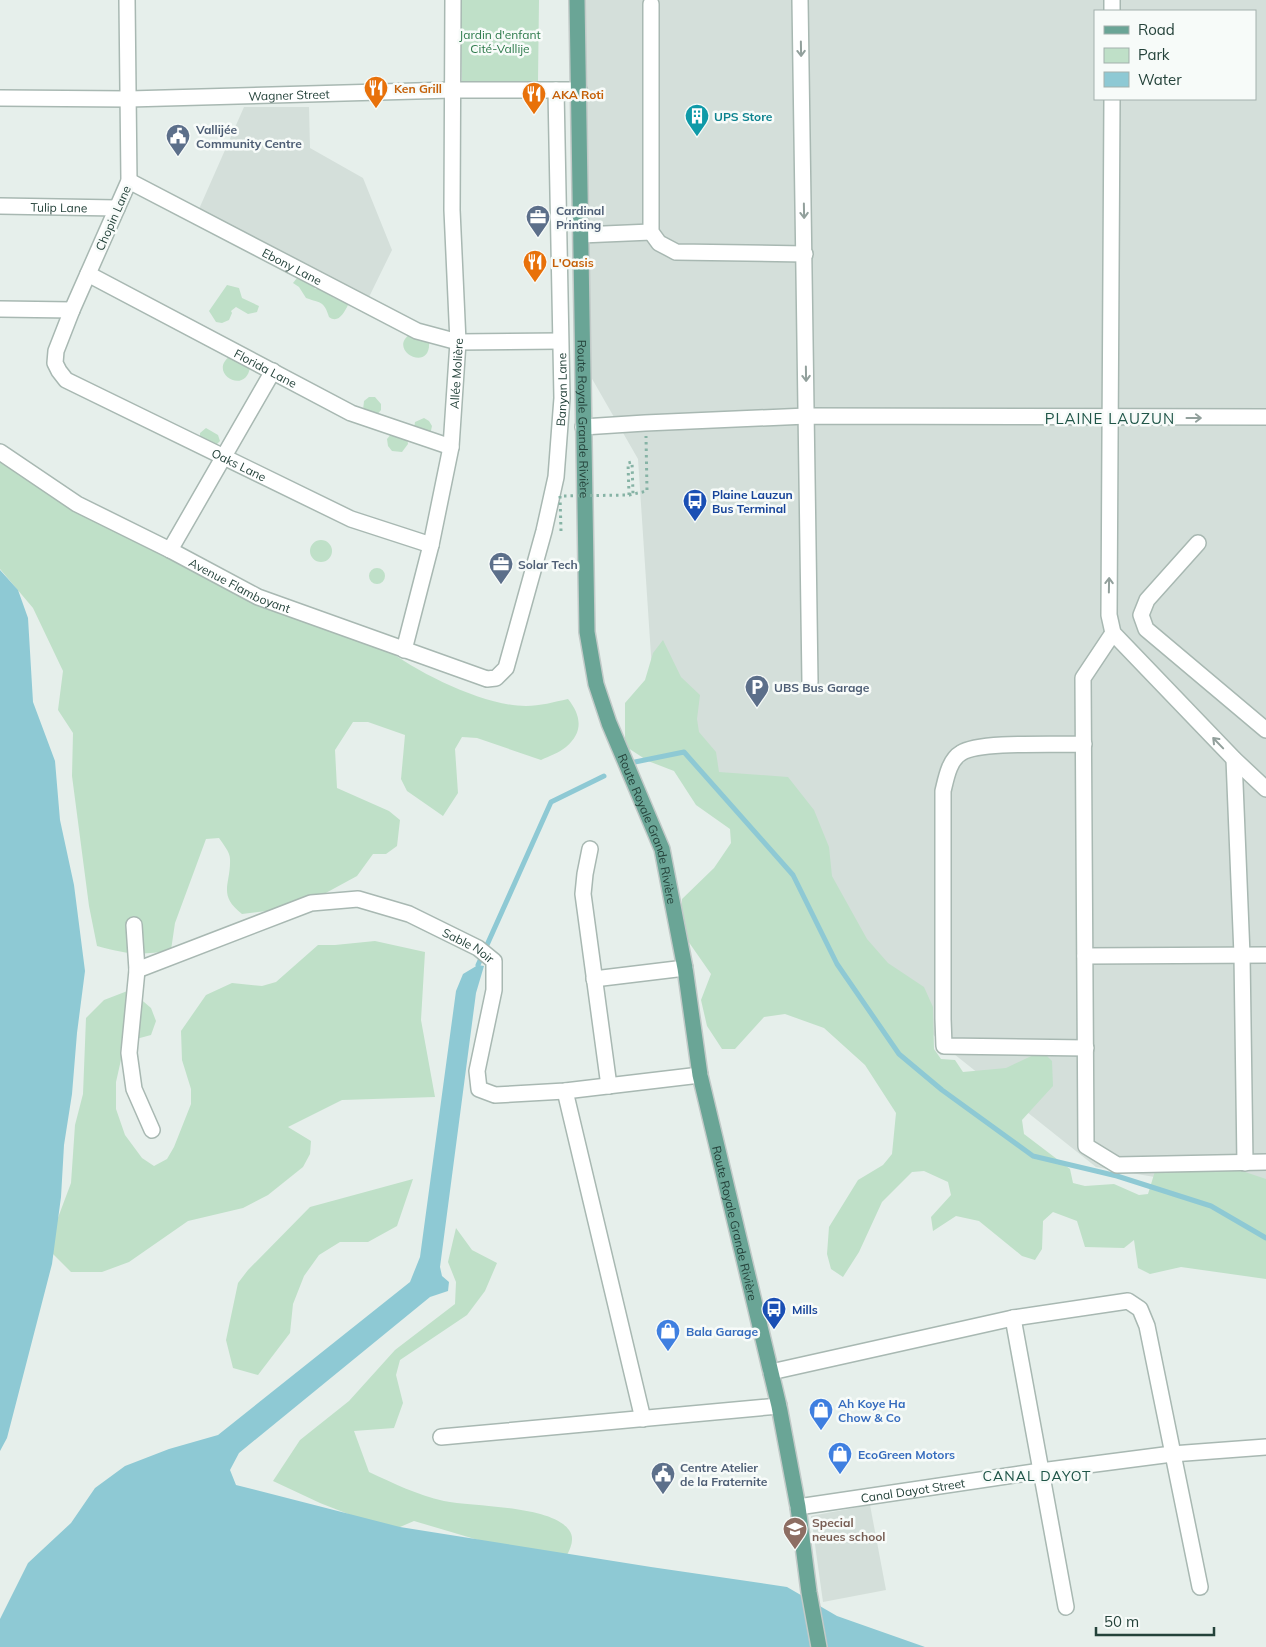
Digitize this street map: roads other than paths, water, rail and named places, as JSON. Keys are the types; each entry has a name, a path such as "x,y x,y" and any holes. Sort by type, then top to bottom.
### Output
{"main road":[{"name":"Route Royale Grande Rivière","path":"577,0 587,632 596,684 662,849 685,968 700,1075 779,1406 798,1507 819,1647"}],"street":[{"name":"Chopin Lane","path":"57,367 55,364 56,351 129,181 127,0"},
{"name":"Allée Molière","path":"404,650 431,545 451,447 458,342 452,210 453,0"},
{"path":"800,0 810,682"},
{"path":"651,4 651,232 659,243 676,252 805,254"},
{"name":"Wagner Street","path":"0,98 129,98 452,90 578,90"},
{"name":"Banyan Lane","path":"496,678 506,668 544,531 556,477 562,398 556,90"},
{"path":"1112,100 1109,615 1113,633 1234,759 1266,789"},
{"name":"Ebony Lane","path":"129,181 417,331 458,342 560,341"},
{"name":"Tulip Lane","path":"0,206 117,208"},
{"path":"581,235 651,232"},
{"name":"Florida Lane","path":"88,274 351,413 451,447"},
{"path":"0,309 72,310"},
{"name":"Oaks Lane","path":"57,367 66,380 351,520 431,545"},
{"path":"170,550 273,371"},
{"path":"583,427 807,416 1266,417"},
{"name":"Avenue Flamboyant","path":"0,452 77,504 170,550 258,598 487,679 496,678"},
{"path":"1198,543 1147,600 1141,615 1146,629 1266,730"},
{"path":"1113,633 1083,678 1086,1146 1117,1165 1266,1162"},
{"path":"1084,744 981,746 960,753 949,769 944,791 943,1018 944,1046 1086,1048"},
{"path":"1234,759 1242,955 1246,1163"},
{"path":"590,849 583,894 609,1086"},
{"name":"Sable Noir","path":"137,970 311,903 358,899 409,914 478,948 494,962 494,990 477,1071 479,1089 496,1095 565,1091 700,1075"},
{"path":"134,924 137,970 129,1053 134,1089 152,1130"},
{"path":"1085,956 1266,955"},
{"path":"594,979 685,968"},
{"path":"565,1091 644,1419"},
{"path":"771,1372 1013,1318 1128,1301 1140,1308 1147,1326 1200,1586"},
{"path":"1013,1318 1066,1607"},
{"path":"441,1437 779,1406"},
{"name":"Canal Dayot Street","path":"798,1507 1041,1471 1172,1454 1266,1446"}],"water":[{"path":"0,570 18,590 28,618 33,702 55,761 60,820 74,885 85,971 52,1264 7,1438 0,1451"},
{"path":"478,965 484,966 476,993 440,1267 442,1276 449,1282 448,1291 430,1297 239,1453 230,1470 236,1485 400,1527 787,1587 837,1616 925,1647 0,1647 0,1619 28,1563 71,1523 95,1488 125,1466 169,1449 218,1435 410,1282 420,1257 456,991 463,974"}],"waterway":[{"path":"635,762 684,752 793,875 837,964 899,1054 942,1090 1033,1156 1117,1176 1211,1206 1266,1238"},
{"path":"478,965 551,802 604,776"}],"place":[{"name":"Ken Grill","path":"376,109"},
{"name":"AKA Roti","path":"534,115"},
{"name":"UPS Store","path":"697,137"},
{"name":"Vallijée Community Centre","path":"178,157"},
{"name":"Cardinal Printing","path":"538,238"},
{"name":"L'Oasis","path":"535,283"},
{"name":"Plaine Lauzun Bus Terminal","path":"695,522"},
{"name":"Solar Tech","path":"501,585"},
{"name":"UBS Bus Garage","path":"757,708"},
{"name":"Mills","path":"774,1330"},
{"name":"Bala Garage","path":"668,1352"},
{"name":"Ah Koye Ha Chow & Co","path":"821,1431"},
{"name":"EcoGreen Motors","path":"840,1475"},
{"name":"Centre Atelier de la Fraternite","path":"663,1495"},
{"name":"Special neues school","path":"795,1550"}],"district":[{"name":"PLAINE LAUZUN","path":"1110,418"},
{"name":"CANAL DAYOT","path":"1037,1476"}],"park label":[{"name":"Jardin d'enfant Cité-Vallije","path":"500,41"}]}
